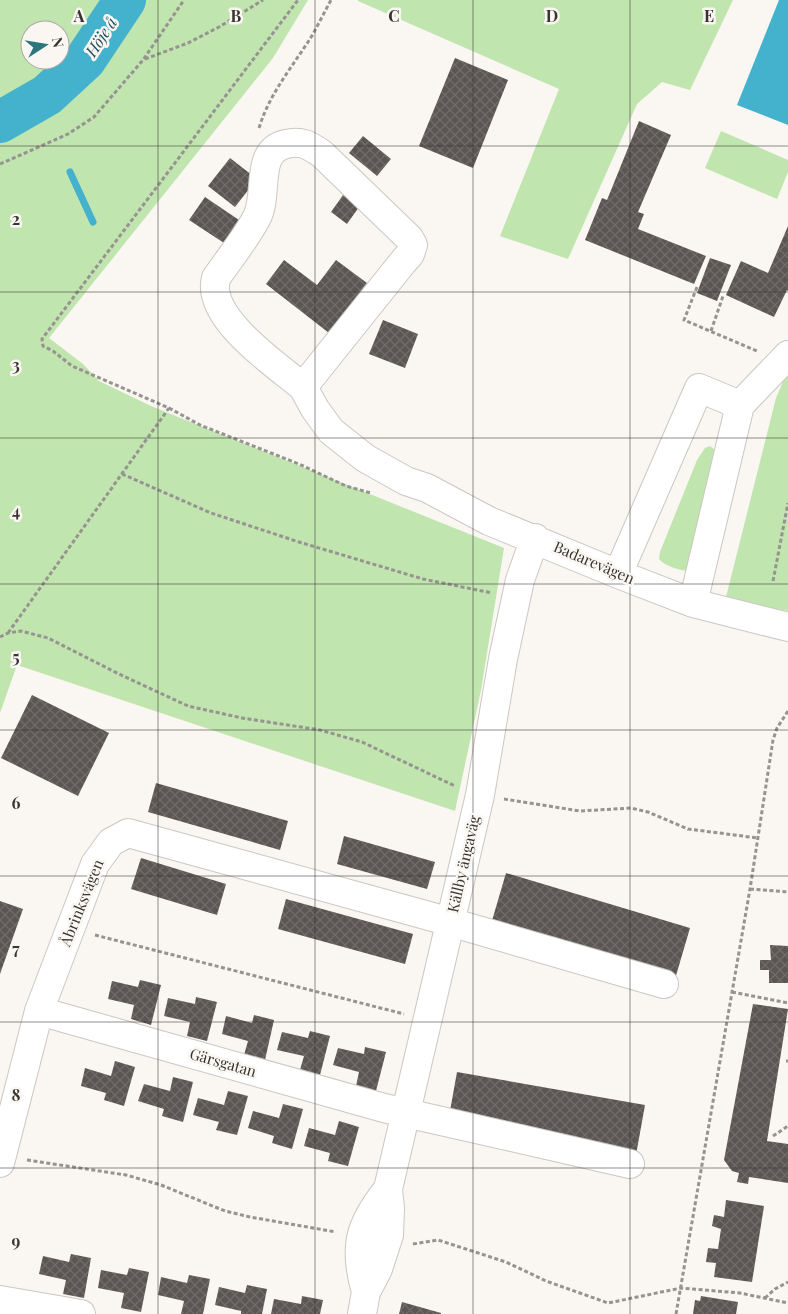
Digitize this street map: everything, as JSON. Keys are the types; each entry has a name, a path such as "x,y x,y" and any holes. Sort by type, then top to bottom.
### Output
{"street":[{"path":"296,141 308,144 322,154 410,238 413,245 410,254 303,386 248,342 222,310 214,287 216,278 257,217 263,201 263,178 267,158 277,146 296,141"},
{"path":"693,603 740,405 785,359"},
{"name":"Badarevägen","path":"303,386 315,409 330,431 366,458 406,481 427,488 489,520 693,603 788,627"},
{"path":"618,574 699,388 740,405"},
{"name":"Källby ängaväg","path":"364,1303 378,1269 389,1234 390,1208 388,1188 480,795 520,580 535,538"},
{"name":"Åbrinksvägen","path":"0,1164 39,1011 95,864 111,842 128,833 451,922 664,984"},
{"name":"Gärsgatan","path":"39,1011 406,1114 630,1164"},
{"path":"0,1300 81,1314"}],"path":[{"path":"0,164 68,134 94,117 144,60 184,0"},
{"path":"144,60 188,43 219,27 262,0"},
{"path":"298,0 42,339 43,346 53,351 72,366 170,408 200,425 299,464 346,486 376,494 391,490 406,481"},
{"path":"267,158 257,137 262,118 280,82 313,34 331,0"},
{"path":"697,287 684,320 785,359"},
{"path":"711,331 723,296"},
{"path":"8,633 170,408"},
{"path":"122,474 211,514 298,542 422,579 516,598"},
{"path":"773,581 788,503"},
{"path":"0,637 8,633 21,631 48,638 188,706 242,718 320,730 362,742 462,789 480,795 580,811 631,808 648,812 688,829 758,838"},
{"path":"676,1314 750,889 773,740 777,728 788,711"},
{"path":"750,889 788,892"},
{"path":"70,929 406,1015"},
{"path":"732,992 788,1003"},
{"path":"773,1136 788,1126"},
{"path":"765,1298 775,1289 788,1282"},
{"path":"682,1288 740,1293 788,1303"}],"green space":[{"path":"0,0 308,0 273,58 49,338 83,364 99,381 151,406 504,548 481,690 455,811 17,665 0,713"},
{"path":"358,0 733,0 690,90 662,82 637,104 568,259 500,236 559,89"},
{"path":"721,131 788,160 788,172 777,199 705,168"},
{"path":"788,370 788,611 725,601 776,398"},
{"path":"710,446 715,450 688,571 680,570 668,566 659,559 660,552 697,460 705,448"}],"water":[{"path":"779,0 788,0 788,125 737,105"}],"building":[{"path":"455,58 508,80 473,168 419,146"},
{"path":"639,121 671,135 638,212 644,214 638,229 706,256 694,284 585,240 602,198 607,200"},
{"path":"363,136 391,159 377,176 349,153"},
{"path":"230,158 257,179 235,207 208,186"},
{"path":"343,195 359,207 347,224 331,212"},
{"path":"205,197 239,220 224,243 189,220"},
{"path":"788,226 788,291 774,317 726,295 741,261 768,273"},
{"path":"710,258 731,265 717,301 697,293"},
{"path":"284,260 317,285 336,260 367,283 329,333 266,284"},
{"path":"383,320 418,334 405,368 369,354"},
{"path":"32,695 109,733 78,796 1,758"},
{"path":"156,783 288,821 280,850 148,812"},
{"path":"344,836 435,862 427,889 337,864"},
{"path":"141,858 226,884 217,915 131,889"},
{"path":"506,873 690,928 675,979 491,924"},
{"path":"286,899 413,934 405,964 278,929"},
{"path":"0,901 23,909 0,974"},
{"path":"770,945 788,946 788,983 769,983 769,970 760,970 760,960 771,960"},
{"path":"140,980 161,985 151,1025 131,1019 134,1005 108,999 112,981 138,987"},
{"path":"196,997 217,1002 207,1041 187,1036 190,1022 164,1016 168,998 195,1004"},
{"path":"753,1004 788,1009 767,1141 788,1144 788,1183 749,1177 748,1184 737,1182 739,1173 732,1171 724,1160"},
{"path":"254,1015 274,1020 265,1060 244,1055 248,1041 222,1034 226,1016 252,1023"},
{"path":"310,1031 330,1036 320,1075 300,1070 304,1056 277,1050 282,1032 308,1038"},
{"path":"365,1047 386,1052 376,1091 356,1086 359,1072 333,1065 338,1048 364,1054"},
{"path":"115,1061 135,1067 124,1106 104,1100 106,1093 81,1086 85,1068 111,1076"},
{"path":"457,1072 645,1105 636,1155 448,1122"},
{"path":"173,1077 193,1082 183,1122 162,1116 164,1109 138,1101 144,1084 170,1091"},
{"path":"228,1091 248,1096 237,1135 216,1130 219,1122 193,1115 198,1098 224,1105"},
{"path":"283,1104 303,1109 292,1149 272,1143 274,1136 248,1128 253,1111 279,1118"},
{"path":"339,1121 359,1127 348,1166 328,1161 330,1153 304,1146 309,1128 335,1135"},
{"path":"726,1200 764,1206 752,1282 714,1277 716,1263 706,1262 708,1248 718,1249 721,1229 712,1226 714,1215 724,1217"},
{"path":"71,1254 91,1258 84,1298 63,1294 66,1280 39,1274 43,1256 69,1262"},
{"path":"129,1268 149,1272 141,1312 121,1308 124,1293 98,1288 101,1270 127,1275"},
{"path":"189,1275 210,1279 203,1314 181,1314 184,1301 158,1295 161,1277 187,1283"},
{"path":"247,1285 267,1289 262,1314 241,1314 241,1311 215,1305 219,1287 245,1293"},
{"path":"302,1296 323,1300 320,1314 271,1314 274,1299 301,1304"},
{"path":"701,1296 738,1302 736,1314 693,1314 695,1300 700,1301"},
{"path":"402,1302 441,1313 441,1314 399,1314"}],"waterway":[{"name":"Höje å","path":"0,122 47,95 85,60 125,0"},
{"path":"70,172 93,222"}]}
